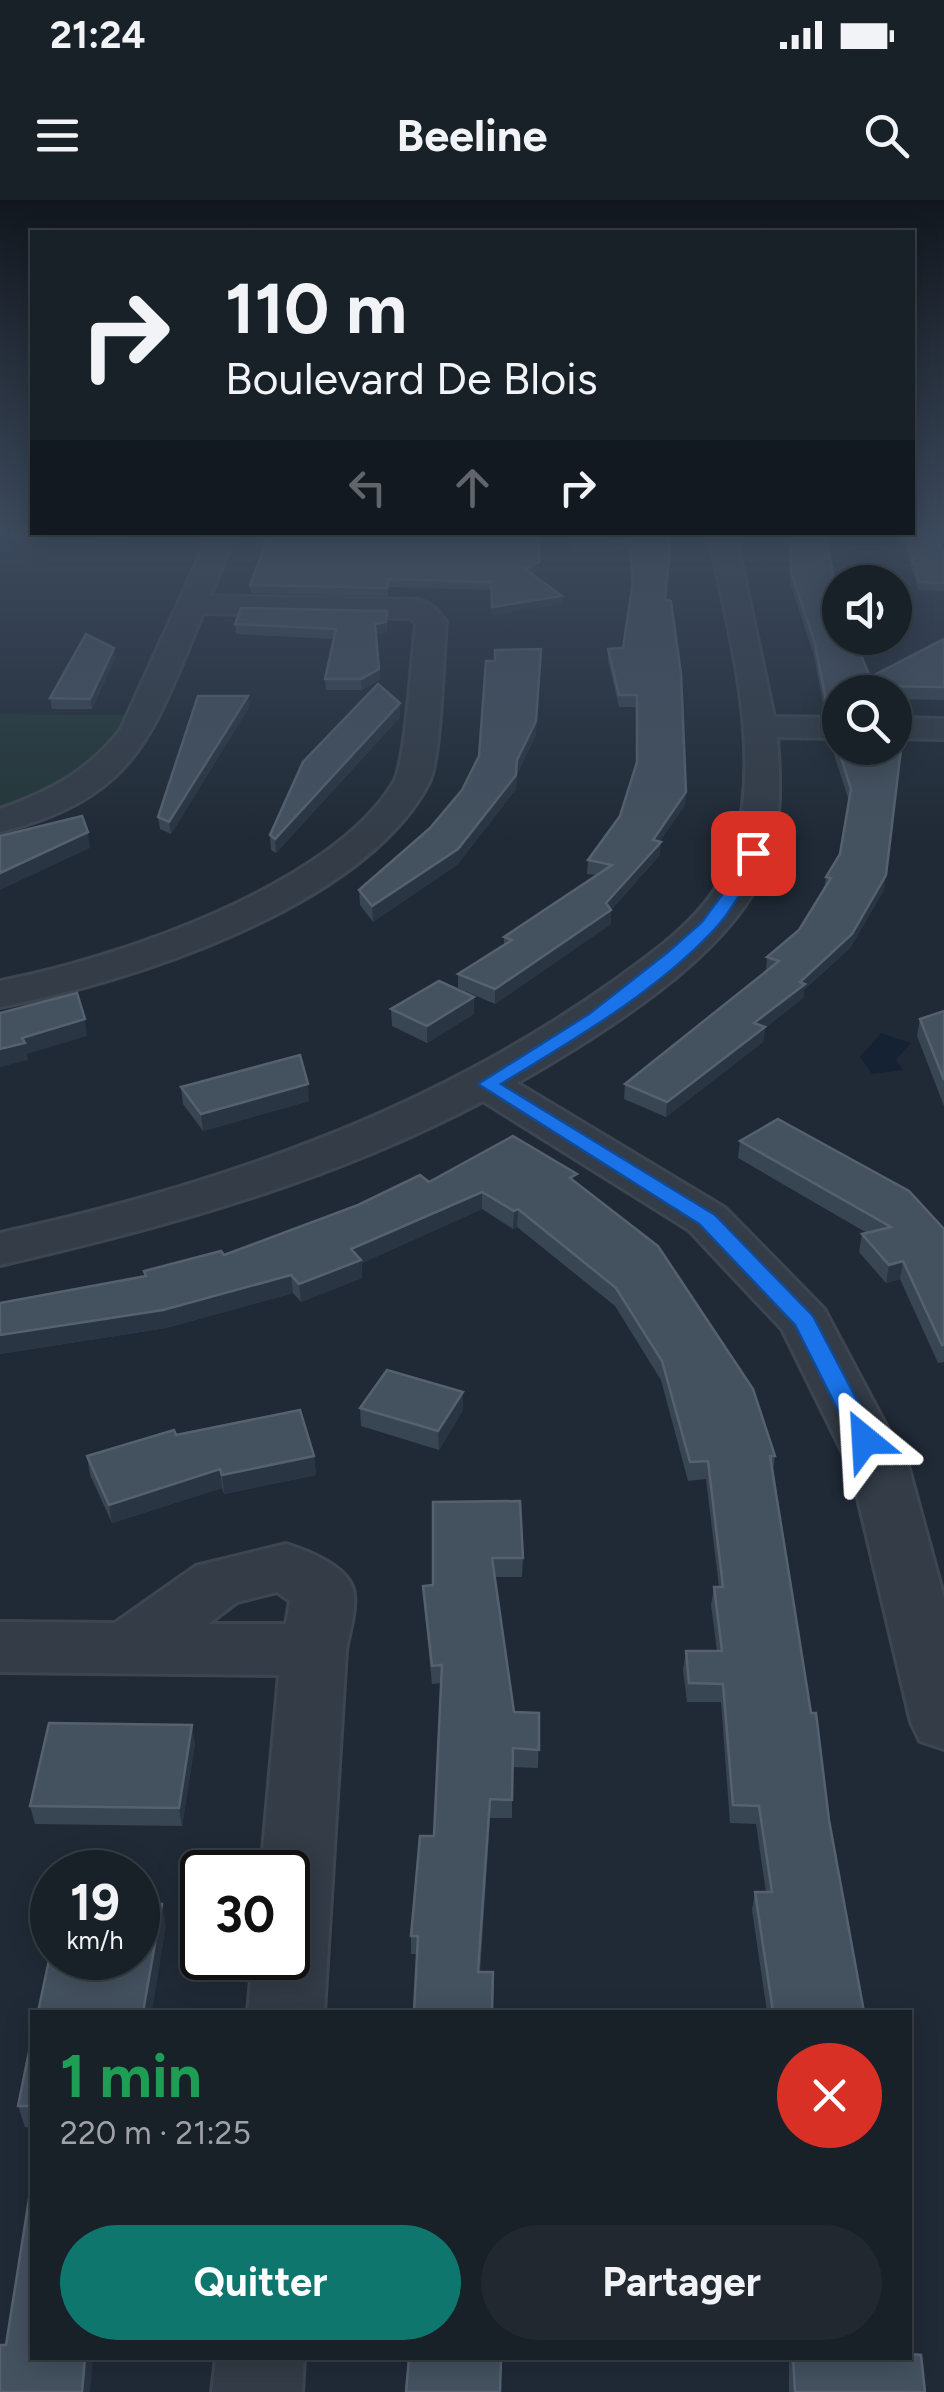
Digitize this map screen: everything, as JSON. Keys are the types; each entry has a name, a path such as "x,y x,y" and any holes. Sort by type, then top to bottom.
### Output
{"street":[{"path":"0,821 62,799 115,760 136,732 179,635"},
{"path":"0,994 100,972 206,930 288,890 350,852 398,807 414,777 430,635"},
{"path":"0,1248 288,1172 488,1084 596,1018 708,926 732,893 753,853 763,801 759,727 742,635"},
{"path":"759,727 822,728"},
{"path":"912,728 944,728"},
{"path":"488,1084 707,1219 805,1321 880,1469 944,1721"},
{"path":"130,1646 218,1583 286,1567 323,1592 314,1650 286,2010"},
{"path":"0,1648 314,1650"},
{"path":"257,2392 260,2360"}],"green space":[{"path":"0,714 127,715 110,749 94,765 0,814"}],"water":[{"path":"881,1033 911,1043 896,1060 903,1070 872,1074 860,1057"}],"building":[{"path":"85,635 114,648 90,699 50,698"},
{"path":"335,635 376,635 379,669 361,679 325,679"},
{"path":"625,635 676,635 686,792 653,840 661,842 606,903 611,910 495,989 458,974 512,940 504,937 612,865 588,860 620,816 637,762 637,695 619,695 608,649 623,648"},
{"path":"812,635 822,635 822,655 861,655 869,675 822,675 822,680"},
{"path":"944,639 944,687 912,687 912,675 874,675"},
{"path":"541,649 536,721 517,760 516,775 458,849 372,906 359,890 430,828 462,790 479,756 486,661 495,661 495,650"},
{"path":"378,684 400,703 275,839 270,835 303,762"},
{"path":"198,696 248,696 169,822 158,817"},
{"path":"843,765 899,765 886,875 852,934 800,982 805,984 754,1023 765,1027 667,1102 625,1084 779,961 767,957 799,930 831,878 826,877 840,854 851,789"},
{"path":"82,816 88,832 0,873 0,836"},
{"path":"439,981 474,997 427,1026 391,1009"},
{"path":"77,993 85,1019 22,1038 25,1043 0,1049 0,1013"},
{"path":"944,1011 944,1080 920,1019"},
{"path":"300,1055 308,1084 201,1114 181,1087"},
{"path":"778,1119 909,1191 944,1229 944,1345 903,1261 889,1265 862,1234 891,1227 740,1141"},
{"path":"513,1136 577,1174 570,1178 658,1246 753,1389 775,1456 770,1456 811,1713 816,1713 829,1820 864,2010 773,2010 755,1892 772,1892 759,1806 733,1805 723,1684 689,1683 686,1651 722,1651 714,1587 723,1587 708,1461 690,1462 662,1361 616,1288 518,1209 514,1211 482,1192 351,1249 361,1260 299,1284 291,1275 163,1310 0,1335 0,1303 146,1276 144,1271 221,1251 224,1255 358,1205 420,1175 429,1182"},
{"path":"387,1370 463,1392 438,1431 360,1408"},
{"path":"300,1410 314,1456 222,1475 220,1469 109,1505 87,1456 174,1430 176,1435"},
{"path":"520,1501 523,1558 492,1558 514,1712 539,1713 539,1750 513,1748 512,1800 490,1799 478,1972 493,1972 492,2010 414,2010 418,1936 411,1936 420,1836 434,1836 442,1665 432,1666 423,1586 433,1585 433,1502"},
{"path":"49,1723 192,1725 179,1808 30,1806"},
{"path":"45,1980 149,1980 143,2010 38,2010"},
{"path":"30,2047 30,2106 18,2106"},
{"path":"30,2193 30,2360 85,2360 82,2392 0,2392 0,2345 6,2345"},
{"path":"912,2354 921,2355 925,2392 795,2392 793,2360 912,2360"},
{"path":"409,2360 501,2360 500,2392 406,2392"}],"route":[{"path":"753,853 732,893 708,926 674,956 596,1018 488,1084 707,1219 805,1321 865,1440"}]}
